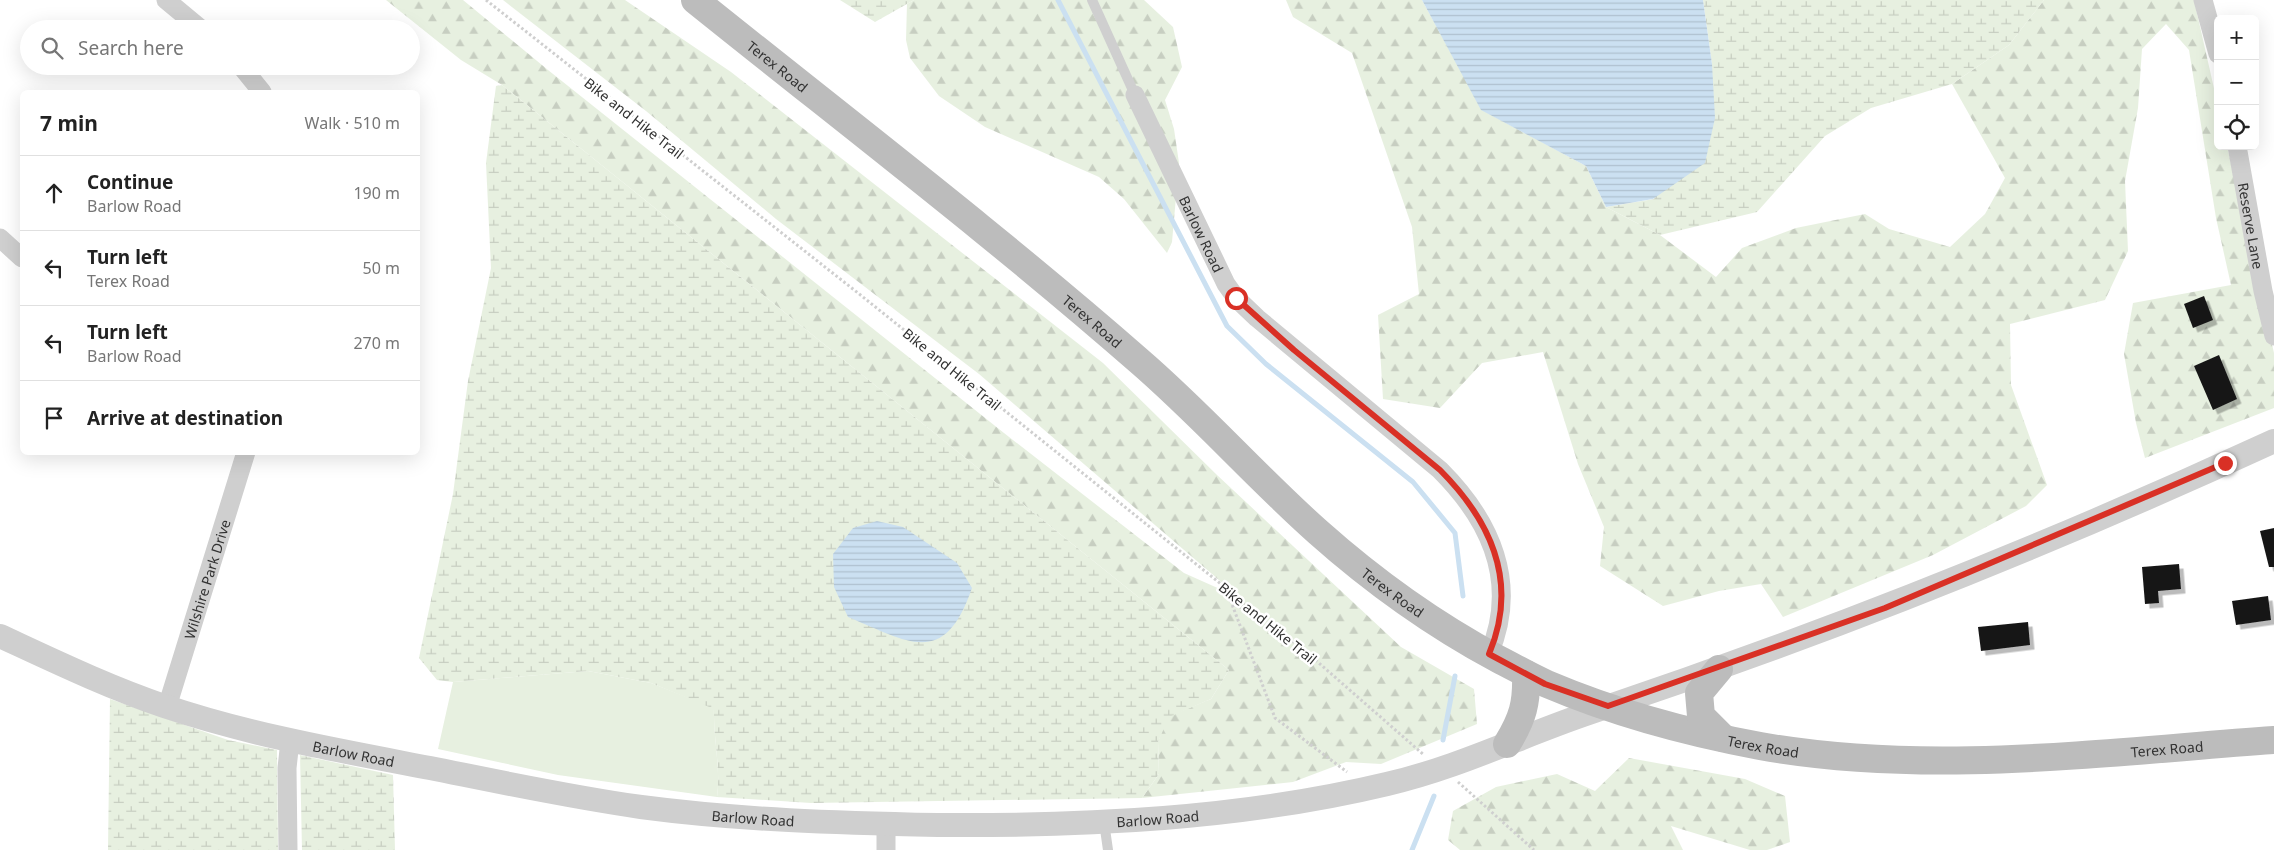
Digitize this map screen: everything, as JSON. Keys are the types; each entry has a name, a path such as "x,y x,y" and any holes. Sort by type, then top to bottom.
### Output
{"main road":[{"name":"Terex Road","path":"695,0 1020,261 1141,362 1318,533 1376,580 1421,613 1489,654 1545,684 1608,706 1723,738 1814,754 1886,759 1954,760 2274,740"},
{"path":"1719,668 1699,693 1701,716 1723,738"},
{"path":"1508,744 1520,722 1527,698 1526,674"}],"street":[{"path":"166,0 189,20"},
{"path":"2203,0 2214,40"},
{"path":"248,75 260,90"},
{"name":"Barlow Road","path":"1135,96 1226,284 1236,298 1294,350 1440,470 1460,490 1478,514 1491,539 1500,573 1501,592 1498,628 1489,654"},
{"name":"Reserve Lane","path":"2238,150 2262,291 2274,336"},
{"path":"0,238 20,256"},
{"name":"Barlow Road","path":"0,636 119,689 167,707 290,741 578,797 644,807 753,818 886,824 1018,825 1104,821 1247,809 1324,798 1439,770 1608,706 1719,668 1959,578 2274,441"},
{"name":"Wilshire Park Drive","path":"167,707 245,455"},
{"path":"288,850 290,741"},
{"path":"886,824 886,850"}],"lane":[{"path":"1092,0 1135,96"},
{"path":"1104,821 1108,850"}],"path":[{"name":"Bike and Hike Trail","path":"486,0 858,293 1312,657 1412,745"},
{"path":"1227,590 1275,718 1367,789"},
{"path":"1464,787 1534,850"}],"green space":[{"path":"386,0 463,0 548,70 1004,433 1184,573 1240,598 979,374 776,219 646,111 503,0 625,0 731,72 1103,363 1217,475 1401,647 1474,689 1477,724 1381,764 1346,762 1293,782 1142,798 1159,774 1158,742 1167,717 1211,699 1229,670 502,85 461,60 420,27 420,20 411,20"},
{"path":"840,0 914,0 875,22"},
{"path":"914,0 1144,0 1173,27 1182,67 1165,100 1174,129 1179,163 1172,242 1167,253 1124,199 1099,177 985,127 939,96 910,58 906,40 907,4"},
{"path":"1286,0 1422,0 1482,110 1586,166 1606,207 1660,235 1716,277 1742,248 1796,228 1865,214 1889,229 1950,247 1985,214 2005,178 1952,84 2009,45 2044,0 2194,0 2214,88 2214,150 2228,150 2274,353 2274,408 2145,458 2136,423 2124,354 2133,303 2231,285 2216,218 2189,50 2166,24 2142,49 2138,108 2125,181 2128,251 2105,300 2010,324 2011,385 2047,485 2026,506 1933,555 1783,617 1761,584 1719,591 1663,606 1600,566 1604,527 1578,464 1543,352 1482,363 1440,408 1383,399 1378,315 1419,294 1412,227 1352,53 1293,17"},
{"path":"1703,0 2044,0 2009,45 1952,84 1871,108 1825,136 1757,212 1660,235 1606,207 1654,199 1712,64"},
{"path":"502,85 1229,670 1211,699 1169,717 1158,742 1159,774 1142,798 811,803 717,797 718,775 714,709 651,683 588,671 453,682 437,680 419,658 453,494 468,381 491,268 486,163 496,86"},
{"path":"588,671 651,683 714,708 718,775 717,797 558,775 438,749 453,682"},
{"path":"110,699 228,740 277,750 278,850 108,850"},
{"path":"300,755 393,775 395,850 302,850"},
{"path":"1629,758 1745,779 1785,796 1790,842 1767,850 1750,850 1671,826 1683,850 1460,850 1448,840 1453,811 1496,787 1557,774 1595,791"}],"water":[{"path":"1422,0 1703,0 1712,64 1715,118 1705,163 1653,199 1606,207 1586,166 1481,110"},
{"path":"877,521 903,527 957,563 972,588 961,614 949,630 937,639 922,642 907,640 848,617 834,587 833,554 853,528"}],"building":[{"path":"2204,296 2213,320 2193,328 2184,304"},
{"path":"2219,355 2237,399 2213,410 2194,366"},
{"path":"2274,528 2274,567 2269,567 2260,531"},
{"path":"2179,564 2181,589 2158,591 2159,603 2145,604 2142,567"},
{"path":"2268,596 2271,620 2236,625 2232,601"},
{"path":"2028,622 2030,645 1981,651 1978,627"}],"waterway":[{"path":"1058,0 1227,326 1266,364 1413,482 1455,533 1463,596"},
{"path":"1443,740 1455,676"},
{"path":"1412,850 1434,796"}],"route":[{"path":"1236,298 1294,350 1440,470 1460,490 1478,514 1491,539 1500,573 1501,592 1498,628 1489,654 1545,684 1608,706 1885,608 2225,463"}]}
